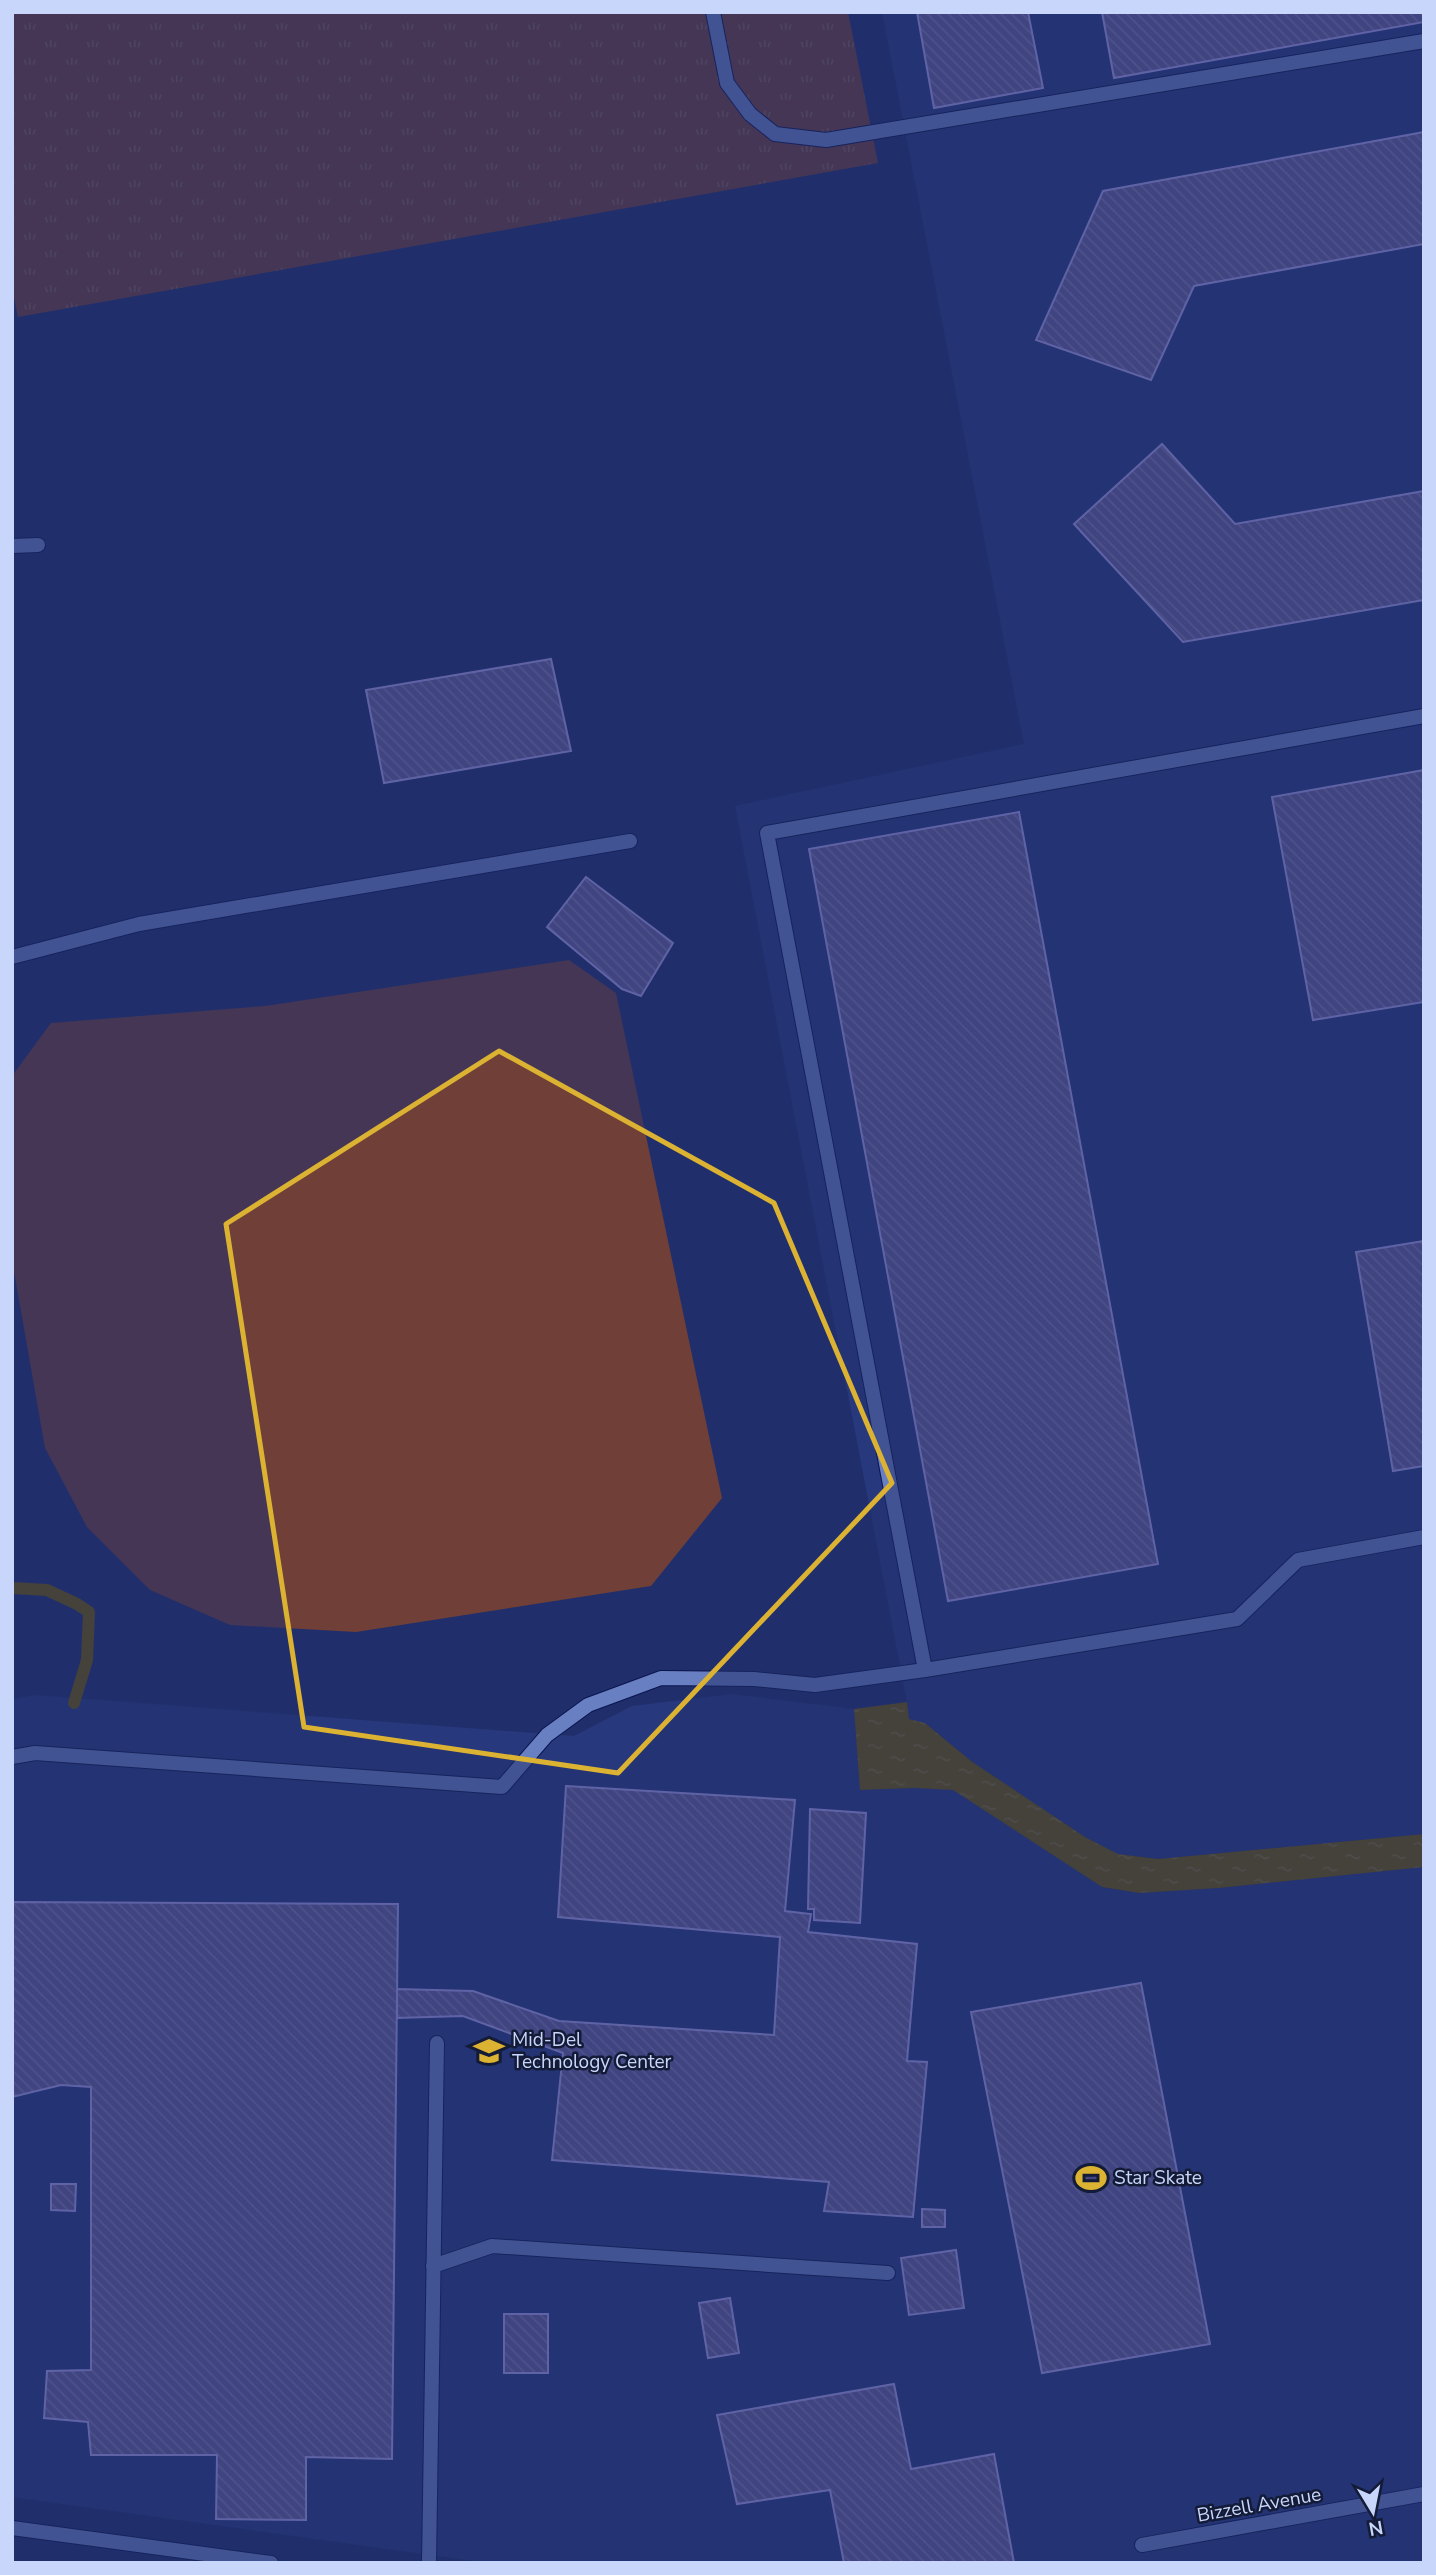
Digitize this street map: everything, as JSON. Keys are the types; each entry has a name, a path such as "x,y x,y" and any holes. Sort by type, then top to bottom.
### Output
{"street":[{"path":"713,12 727,83 750,114 775,134 826,140 1424,41"},
{"path":"12,547 38,545"},
{"path":"925,1670 767,833 1424,716"},
{"path":"12,957 139,924 630,841"},
{"path":"12,1757 34,1753 502,1787 547,1735 588,1705 661,1678 754,1679 815,1685 925,1670 1237,1619 1298,1560 1424,1537"},
{"path":"429,2563 437,2043"},
{"path":"433,2266 492,2246 888,2273"},
{"name":"Bizzell Avenue","path":"1142,2545 1424,2494"},
{"path":"12,2528 271,2563"}],"highlighted area":[{"path":"499,1051 774,1203 892,1483 618,1773 304,1727 226,1224"}],"shaded area":[{"path":"882,12 1424,12 1424,1834 1158,1859 1118,1854 1085,1837 971,1761 925,1723 908,1719 907,1702 735,806 1024,744"},
{"name":"Mid-Del Technology Center","path":"732,1694 854,1709 861,1790 953,1790 1102,1887 1139,1893 1219,1888 1424,1867 1424,2563 488,2563 12,2497 12,1699 35,1695 574,1736 632,1706"}],"green space":[{"path":"12,12 848,12 878,163 18,317 12,288"},
{"path":"569,960 616,993 722,1498 651,1586 356,1632 230,1625 150,1590 87,1527 45,1448 12,1260 12,1076 51,1023 265,1006"}],"water":[{"path":"907,1702 909,1719 925,1723 971,1761 1085,1837 1118,1854 1158,1859 1424,1834 1424,1867 1219,1888 1139,1893 1102,1887 953,1790 860,1790 854,1709"}],"building":[{"path":"917,12 1028,12 1043,88 934,108"},
{"path":"1102,12 1424,12 1424,22 1114,78"},
{"path":"1424,132 1424,244 1194,286 1151,380 1036,340 1103,191"},
{"path":"1162,444 1235,524 1424,491 1424,600 1183,642 1074,524"},
{"path":"551,659 571,751 384,783 366,690"},
{"path":"1424,770 1424,1002 1313,1020 1272,797"},
{"path":"1019,812 1158,1564 948,1601 809,849"},
{"path":"586,877 673,943 641,996 622,989 547,927"},
{"path":"1424,1241 1424,1466 1393,1471 1356,1252"},
{"path":"566,1786 795,1800 785,1911 811,1914 808,1932 917,1944 907,2061 927,2062 913,2217 824,2211 829,2182 552,2160 563,2053 463,2016 397,2018 397,1989 473,1991 559,2021 774,2035 780,1937 558,1917"},
{"path":"810,1809 866,1813 860,1923 814,1920 814,1909 808,1909"},
{"path":"12,1902 398,1904 392,2459 306,2457 306,2520 216,2519 217,2455 91,2455 88,2422 44,2418 47,2371 91,2370 91,2087 61,2085 12,2097"},
{"name":"Star Skate","path":"1141,1983 1210,2344 1042,2373 971,2012"},
{"path":"51,2184 76,2184 75,2211 51,2210"},
{"path":"922,2209 945,2210 945,2227 922,2227"},
{"path":"956,2250 964,2308 909,2315 901,2258"},
{"path":"730,2298 739,2353 708,2358 699,2303"},
{"path":"504,2314 548,2314 548,2373 504,2373"},
{"path":"894,2384 911,2469 994,2454 1014,2563 844,2563 830,2490 737,2504 717,2415"}],"waterway":[{"path":"12,1588 47,1590 89,1612 87,1660 74,1703"}],"place":[{"name":"Mid-Del Technology Center","path":"489,2051"},
{"name":"Star Skate","path":"1091,2178"}]}
